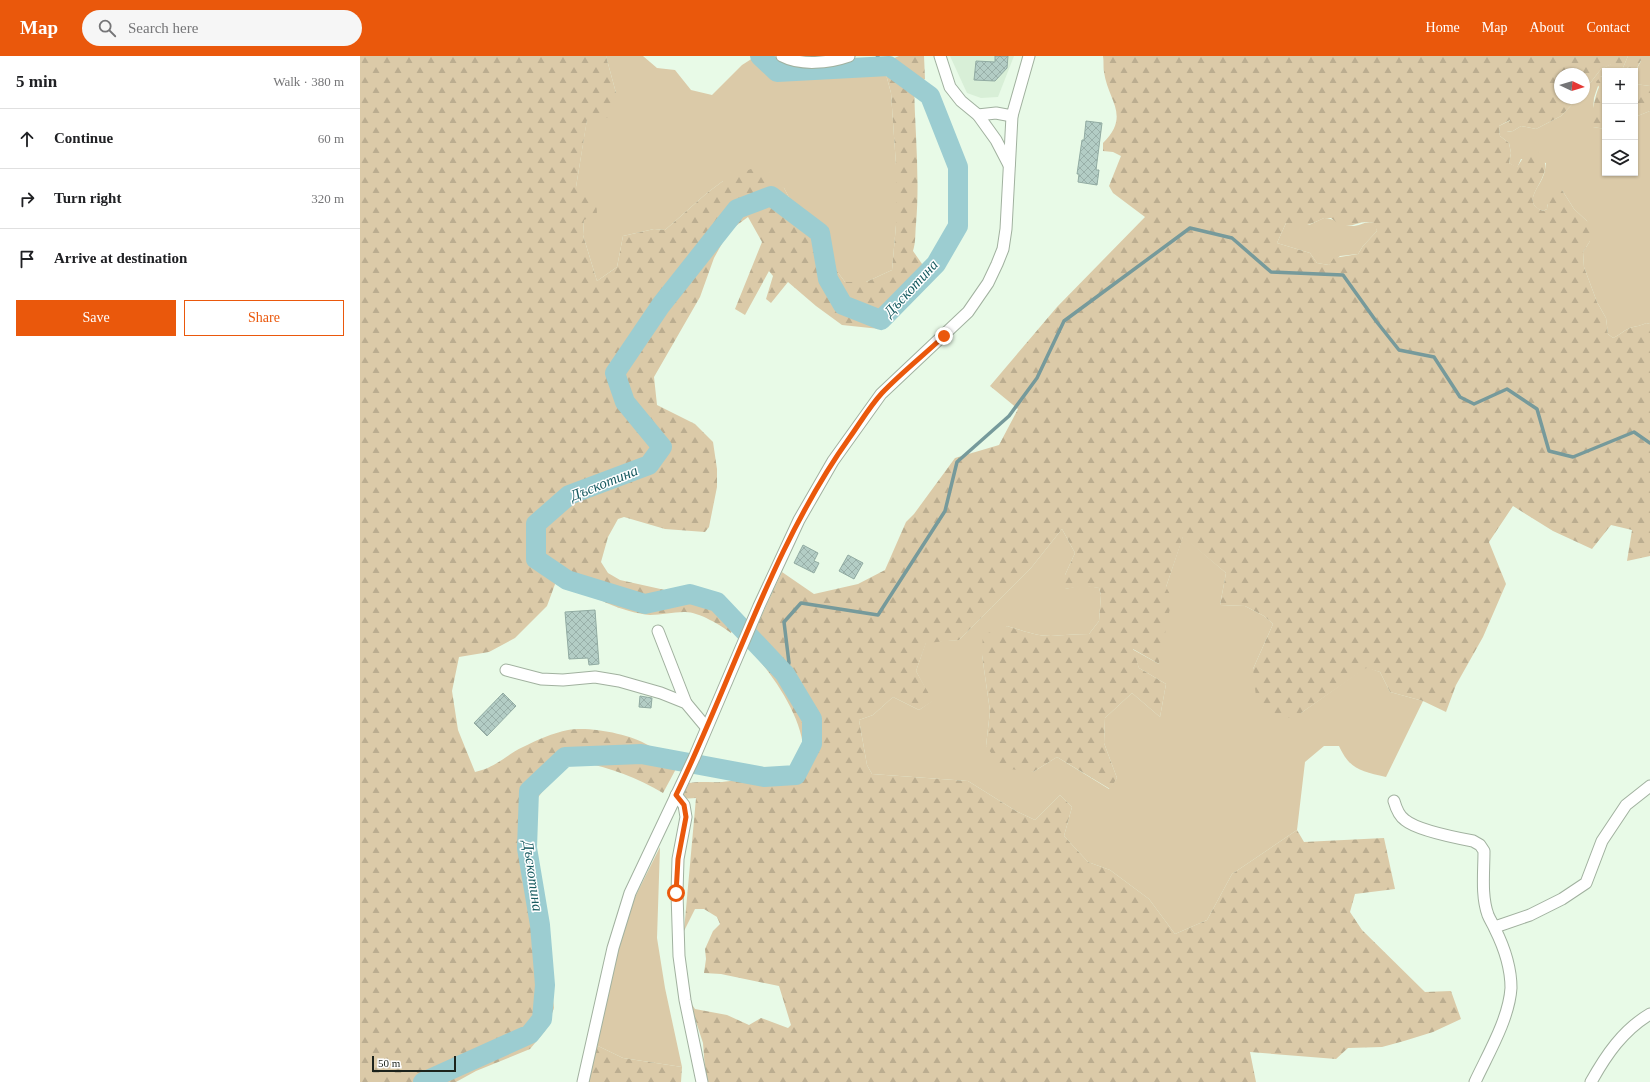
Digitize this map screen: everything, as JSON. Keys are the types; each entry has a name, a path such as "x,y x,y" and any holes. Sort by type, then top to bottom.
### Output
{"street":[{"path":"782,56 802,62 840,59 849,56"},
{"path":"940,56 950,87 961,101 978,115 996,140 1009,166"},
{"path":"583,1082 612,948 630,893 694,758 741,645 799,520 833,461 881,394 968,312 998,264 1003,248 1006,229 1012,116 1029,56"},
{"path":"978,115 996,113 1012,116"},
{"path":"658,631 686,703 706,727"},
{"path":"506,670 541,679 563,680 595,677 619,681 661,693 686,703"},
{"path":"1495,927 1530,915 1562,899 1586,883 1590,874 1591,866 1606,835 1626,805 1650,786"},
{"path":"676,795 684,805 686,817 678,859 676,893 679,956 685,1000 702,1082"},
{"path":"1394,801 1398,812 1405,820 1421,828 1473,841 1480,845 1484,851 1485,904 1488,916 1495,927 1510,970 1511,988 1508,1007 1503,1022 1475,1082"},
{"path":"1590,1082 1602,1062 1626,1031 1650,1014"}],"shaded area":[{"path":"950,56 1014,56 998,97 981,98 967,93"}],"green space":[{"path":"360,56 606,56 616,93 612,117 587,120 576,187 596,196 597,214 584,220 583,235 597,281 617,267 623,236 654,229 665,230 723,181 753,168 784,188 807,231 845,282 866,282 892,270 896,225 896,165 891,93 883,63 899,56 924,56 925,79 914,86 918,190 915,244 913,251 927,271 924,284 880,329 842,325 816,306 788,282 771,303 766,299 773,276 769,271 745,315 735,309 762,242 748,217 729,231 714,258 700,297 654,377 657,405 695,424 713,442 717,469 717,487 709,527 705,532 665,529 624,517 618,519 608,537 601,562 608,573 620,580 683,594 708,596 733,607 739,614 731,633 709,619 689,612 658,615 640,614 607,603 586,592 577,585 569,577 562,565 547,606 515,638 489,652 459,657 452,691 458,730 475,772 495,764 516,750 539,739 562,731 577,729 598,730 631,737 652,747 677,767 663,793 619,772 572,760 557,772 528,811 530,890 548,958 554,1008 545,1031 530,1049 476,1071 456,1082 360,1082"},
{"path":"606,56 643,56 657,68 675,70 691,90 712,95 742,65 753,58 780,72 855,62 883,63 891,93 896,165 896,225 892,270 866,282 845,282 807,231 784,188 723,181 665,230 654,229 623,236 617,267 597,281 583,235 584,220 576,187 587,119 616,93"},
{"path":"1103,56 1628,56 1623,68 1613,68 1612,64 1602,68 1590,83 1590,68 1554,68 1554,104 1572,104 1561,116 1536,129 1521,126 1513,131 1506,132 1510,120 1499,126 1500,136 1509,143 1511,153 1509,163 1517,167 1527,152 1535,150 1543,158 1545,167 1543,176 1535,192 1533,200 1535,206 1543,211 1547,209 1548,197 1554,190 1562,190 1574,209 1592,228 1590,241 1583,252 1584,267 1597,302 1606,318 1608,334 1613,338 1630,328 1646,323 1650,324 1650,556 1627,561 1632,530 1611,525 1592,549 1553,531 1513,506 1489,542 1506,584 1483,637 1456,685 1446,712 1423,701 1390,692 1380,672 1366,668 1301,713 1275,723 1257,706 1253,669 1273,624 1264,616 1245,606 1220,605 1226,573 1183,537 1166,587 1172,598 1159,664 1133,649 1139,668 1166,684 1160,717 1132,693 1105,718 1104,743 1117,778 1110,789 1057,757 1033,772 1002,768 986,746 990,711 982,655 983,631 995,634 1007,626 1045,636 1089,634 1099,621 1101,595 1099,588 1083,586 1065,589 1065,575 1075,553 1062,529 1031,568 959,640 926,643 916,671 933,701 919,710 893,697 873,715 859,720 867,765 872,774 968,781 1016,811 1035,820 1060,795 1072,807 1064,836 1088,862 1110,870 1149,899 1175,934 1207,920 1232,874 1297,830 1304,842 1384,838 1395,889 1355,894 1350,912 1362,930 1425,992 1451,991 1461,1019 1433,1032 1382,1047 1348,1048 1336,1059 1250,1052 1256,1082 706,1082 703,1043 689,1000 695,1009 727,1015 749,1025 761,1018 788,1028 791,1025 779,986 721,974 704,973 706,959 705,949 713,931 720,924 717,917 704,909 695,909 684,931 696,798 681,799 689,783 722,782 755,777 785,781 792,779 800,770 803,762 803,747 795,716 787,700 767,670 747,647 782,572 814,594 858,584 885,570 906,522 914,514 955,458 999,445 1018,409 990,386 1057,307 1145,217 1113,193 1109,186 1121,156 1113,152 1103,151 1103,143 1116,124 1117,116 1116,108 1106,82","holes":["1324,218 1331,218 1338,223 1348,226 1362,222 1374,223 1377,231 1363,246 1358,254 1334,258 1329,265 1317,263 1310,253 1277,243 1286,223 1301,226"]},
{"path":"1628,56 1650,56 1650,86 1638,84 1637,68 1641,61 1628,68 1623,68"},
{"path":"1633,58 1640,58 1641,60 1637,68 1628,68"},
{"path":"1613,63 1613,68 1603,68"},
{"path":"1601,69 1602,77 1601,76 1594,98 1593,127 1602,128 1602,176 1638,176 1638,116 1650,111 1650,324 1646,323 1630,328 1613,338 1608,334 1606,318 1597,302 1584,267 1583,252 1590,241 1587,221 1574,209 1562,190 1547,205 1547,209 1543,211 1534,205 1533,197 1543,177 1546,163 1521,159 1517,168 1509,163 1511,153 1509,143 1500,136 1499,126 1511,120 1507,132 1513,131 1521,126 1536,129 1561,116 1572,104 1590,104 1590,83"},
{"path":"1601,76 1602,77 1602,128 1593,127 1588,122 1599,87 1596,82"},
{"path":"1638,84 1650,86 1650,111 1638,116"},
{"path":"1324,218 1332,219 1349,226 1372,222 1375,223 1377,231 1363,246 1358,254 1340,256 1329,265 1317,263 1310,253 1277,243 1286,223 1309,225"},
{"path":"1062,529 1075,553 1065,575 1065,589 1083,585 1099,588 1101,595 1099,621 1089,634 1045,636 1007,626 982,655 990,711 986,746 1033,772 1057,757 1109,789 1117,778 1104,743 1105,718 1132,693 1160,717 1166,684 1139,668 1132,649 1159,664 1166,587 1183,536 1226,573 1220,605 1245,606 1264,616 1273,624 1253,669 1301,713 1366,667 1380,672 1390,692 1423,701 1386,777 1363,771 1352,765 1347,760 1339,746 1324,746 1305,762 1297,830 1232,874 1207,920 1175,934 1149,899 1110,870 1088,862 1064,836 1072,807 1060,795 1035,820 1016,811 968,781 872,774 867,765 859,720 873,715 893,697 919,710 932,701 916,671 926,642 959,640 1031,568"},
{"path":"660,847 657,938 665,988 682,1067 623,1058 596,1045 626,915"},
{"path":"596,1045 623,1058 682,1067 681,1082 584,1082"}],"building":[{"path":"995,56 1008,56 1007,68 995,81 974,80 976,61 995,62"},
{"path":"1086,121 1102,123 1096,170 1099,170 1097,185 1078,182 1079,174 1077,174 1082,140 1084,140"},
{"path":"803,545 818,553 814,561 819,563 814,573 794,563"},
{"path":"848,555 863,563 854,579 839,571"},
{"path":"595,610 599,664 589,665 588,658 569,659 565,612"},
{"path":"503,693 516,706 487,736 474,723"},
{"path":"640,696 652,698 651,708 639,707"}],"waterway":[{"name":"Дъскотина","path":"423,1082 530,1034 542,1019 545,985 540,925 527,848 529,791 565,757 641,754 764,777 796,775 812,744 812,719 785,674 717,602 690,594 645,604 567,580 536,559 536,524 569,495 649,465 662,447 625,402 615,373 661,305 737,209 771,196 820,233 828,279 843,305 881,320 936,264 958,226 958,167 930,96 889,66 777,72 760,56"},
{"path":"872,67 878,56"},
{"path":"785,674 789,663 784,622 801,603 878,615 945,511 957,462 1009,416 1037,378 1064,321 1190,228 1232,238 1271,272 1343,275 1399,350 1434,357 1460,397 1474,404 1507,389 1537,409 1549,451 1573,457 1634,432 1650,443"}],"route":[{"path":"676,893 678,859 686,817 686,809 676,795 694,758 759,606 799,520 833,461 881,394 944,336"}]}
